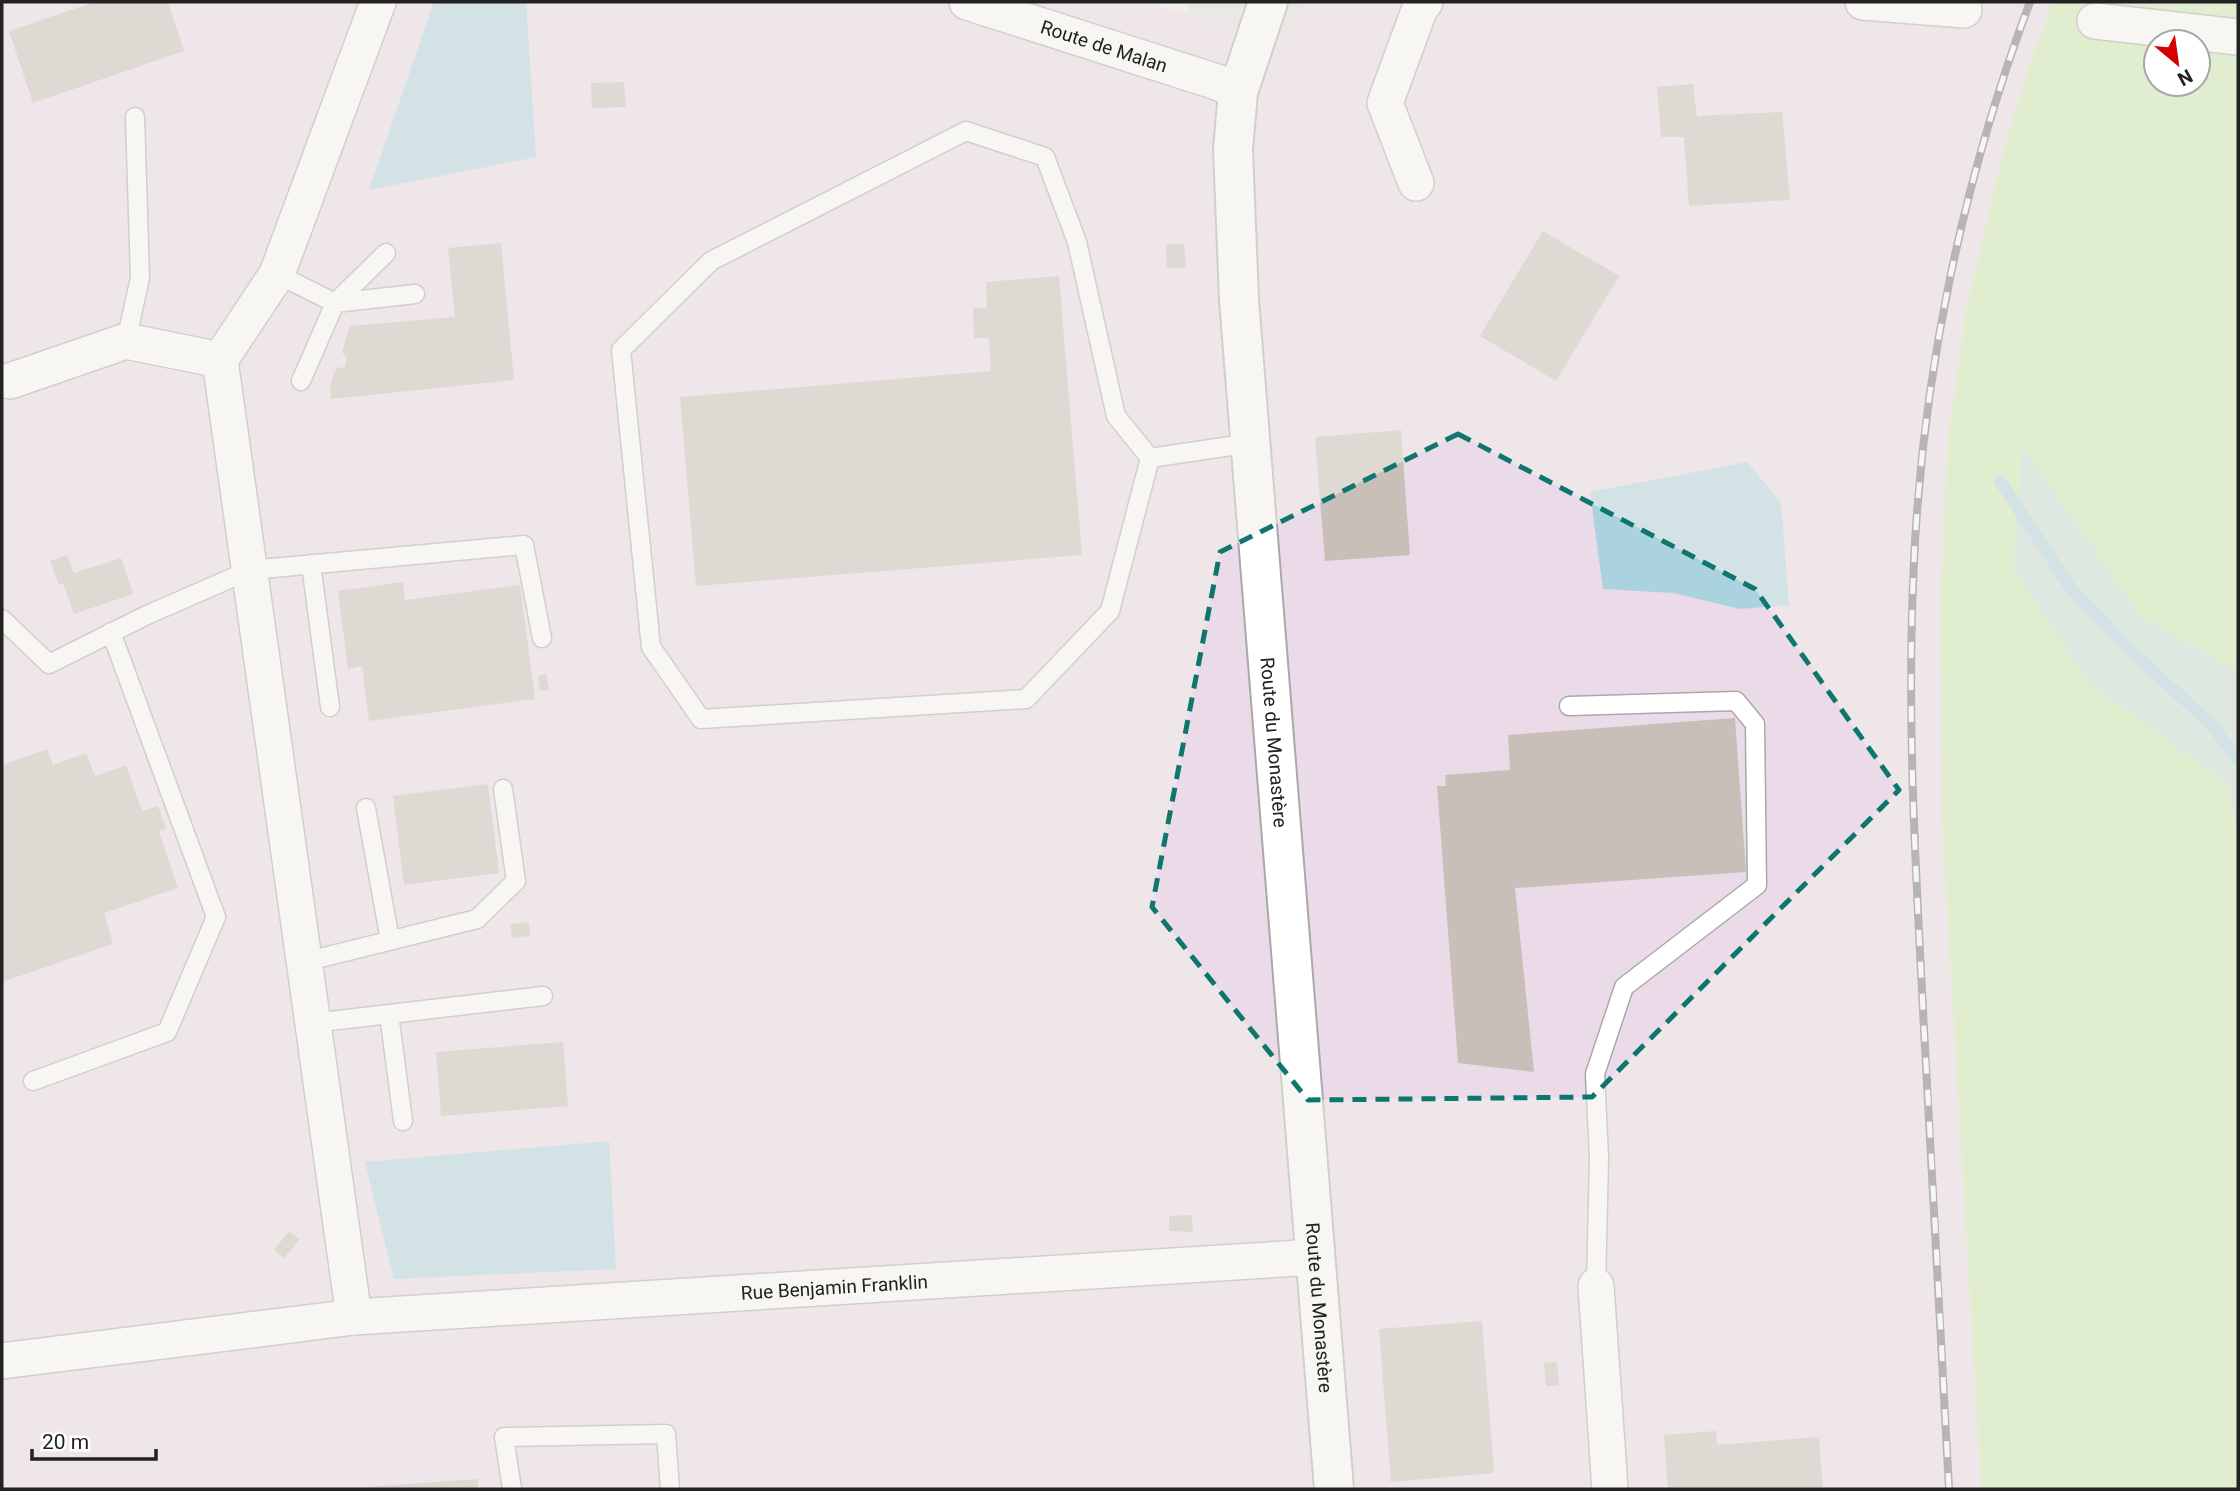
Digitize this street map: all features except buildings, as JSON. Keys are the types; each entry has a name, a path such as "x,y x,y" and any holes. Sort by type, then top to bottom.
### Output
{"street":[{"path":"354,1317 220,360 277,274 378,2"},
{"name":"Route de Malan","path":"967,2 1220,83 1238,92"},
{"name":"Route du Monastère","path":"1268,2 1238,92 1233,149 1239,300 1334,1489"},
{"path":"1416,183 1385,103 1420,8 1425,2"},
{"path":"1863,2 1964,10"},
{"path":"2095,22 2238,37"},
{"path":"10,381 126,341 220,360"},
{"name":"Rue Benjamin Franklin","path":"2,1361 354,1317 1315,1256"},
{"path":"1596,1286 1610,1489"}],"lane":[{"path":"126,341 140,278 135,117"},
{"path":"966,131 1045,157 1077,242 1116,416 1150,458 1110,611 1026,699 701,719 651,647 621,350 711,261 966,131"},
{"path":"301,381 335,303 386,253"},
{"path":"277,274 335,303 415,294"},
{"path":"1150,458 1251,443"},
{"path":"2,619 49,664 111,632 250,570 524,545 542,638"},
{"path":"311,564 330,707"},
{"path":"33,1081 167,1032 216,917 111,632"},
{"path":"1569,706 1735,701 1755,724 1757,885 1624,987 1595,1074 1599,1157 1596,1286"},
{"path":"304,962 477,919 516,881 503,789"},
{"path":"366,808 390,940"},
{"path":"313,1023 543,996"},
{"path":"389,1014 403,1121"},
{"path":"512,1489 504,1437 666,1434 670,1489"}],"highlighted area":[{"path":"1458,434 1755,589 1899,790 1592,1097 1308,1100 1152,907 1220,552"}],"shaded area":[{"path":"2,2 1146,2 1287,42 1305,2 2053,2 2031,59 2002,155 1965,316 1947,447 1941,591 1942,824 1981,1489 2,1489"},
{"path":"1189,2 1305,2 1288,42 1187,14"}],"green space":[{"path":"2053,2 2238,2 2238,1489 1981,1489 1942,824 1941,591 1947,447 1965,316 2002,155 2031,59"},
{"path":"2022,444 2140,616 2238,671 2238,838 2229,785 2087,682 2013,569"}],"water":[{"path":"434,2 526,2 536,157 369,190"},
{"path":"1747,462 1781,503 1789,605 1740,609 1673,593 1603,589 1590,492"},
{"path":"609,1141 616,1269 394,1279 365,1162"}],"waterway":[{"path":"2000,481 2072,590 2132,652 2212,725 2238,760"}],"railway":[{"path":"1949,1489 1913,795 1911,678 1914,561 1927,419 1950,277 1985,138 2030,2"}]}
